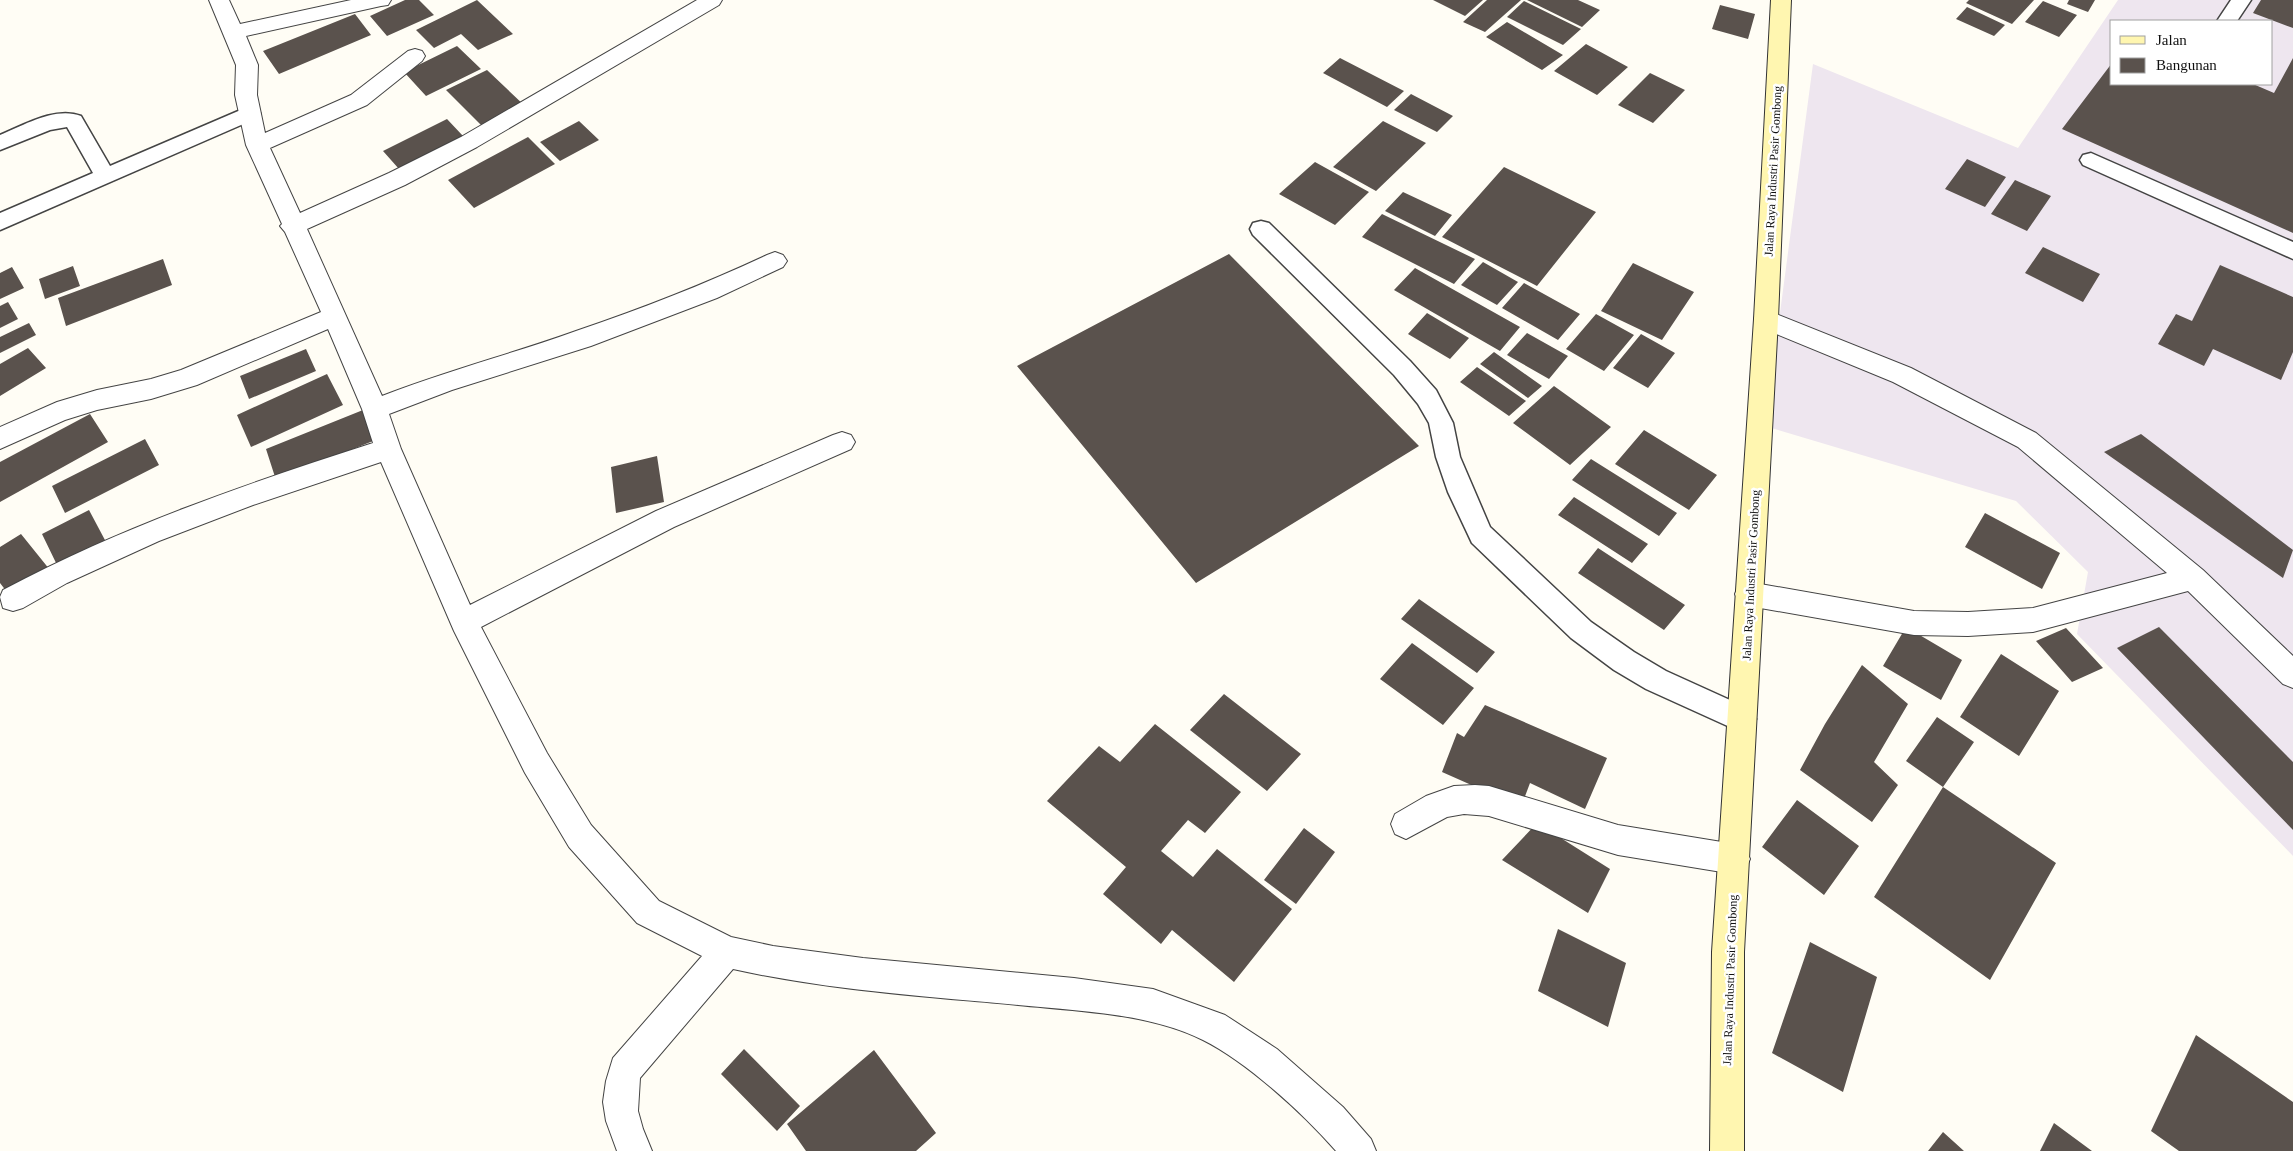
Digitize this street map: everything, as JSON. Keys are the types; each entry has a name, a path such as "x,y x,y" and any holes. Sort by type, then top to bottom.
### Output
{"main road":[{"name":"Jalan Raya Industri Pasir Gombong","path":"1727,1151 1728,961 1766,320 1781,0"}],"street":[{"path":"219,0 247,65 246,95 257,145 292,226 335,316 375,409 388,448 464,622 536,763 580,836 648,912 727,952 773,962 863,974 1074,994 1153,1005 1213,1027 1266,1061 1331,1120 1359,1151"},
{"path":"234,32 296,9 381,0"},
{"path":"292,226 397,179 469,142 712,0"},
{"path":"257,145 359,100 373,91 402,64 415,56"},
{"path":"375,409 444,382 582,339 709,292 775,260"},
{"path":"0,439 58,412 97,400 151,389 188,378 335,316"},
{"path":"1766,320 1902,375 2027,440 2193,578 2293,675"},
{"path":"464,622 665,519 842,442"},
{"path":"13,599 59,572 128,541 232,500 388,448"},
{"path":"1750,594 1914,623 1968,624 2033,620 2193,578"},
{"path":"1406,824 1446,801 1470,799 1489,801 1618,840 1734,859"},
{"path":"635,1151 626,1134 620,1109 620,1090 625,1070 727,952"}],"lane":[{"path":"2228,20 2241,0"},
{"path":"0,222 250,113"},
{"path":"0,143 45,124 69,119 74,121 105,176"},
{"path":"2091,160 2293,251"},
{"path":"1261,230 1402,368 1427,397 1442,423 1448,457 1481,535 1582,630 1624,661 1656,680 1742,719"}],"shaded area":[{"path":"2118,0 2293,0 2293,856 2077,634 2088,572 2016,501 1765,426 1813,64 2018,148"}],"building":[{"path":"405,0 419,0 434,15 387,36 370,16"},
{"path":"477,0 513,34 478,50 461,34 434,48 416,30"},
{"path":"1433,0 1483,0 1465,16"},
{"path":"1487,0 1521,0 1485,32 1463,22"},
{"path":"1527,0 1578,0 1600,10 1582,27"},
{"path":"1969,0 2034,0 2012,24 1966,3"},
{"path":"2069,0 2095,0 2088,12 2067,4"},
{"path":"2261,0 2293,0 2293,28 2273,20 2253,13"},
{"path":"1524,1 1581,29 1563,45 1507,17"},
{"path":"2043,1 2077,15 2059,37 2025,22"},
{"path":"1720,5 1755,14 1748,39 1712,29"},
{"path":"1967,7 2005,25 1994,36 1956,19"},
{"path":"355,14 371,35 279,74 263,51"},
{"path":"1507,22 1563,55 1542,70 1486,37"},
{"path":"1586,44 1628,67 1597,95 1554,71"},
{"path":"457,46 481,69 426,96 404,72"},
{"path":"1340,58 1404,91 1387,107 1323,73"},
{"path":"2293,58 2293,233 2062,129 2110,66 2110,85 2255,85 2274,93"},
{"path":"487,70 526,107 485,129 446,90"},
{"path":"1650,73 1685,90 1653,123 1618,105"},
{"path":"1411,94 1453,116 1437,132 1394,110"},
{"path":"447,119 463,136 399,169 383,151"},
{"path":"579,121 599,140 560,161 540,142"},
{"path":"1383,121 1426,143 1376,191 1333,167"},
{"path":"528,137 555,164 474,208 448,180"},
{"path":"1967,159 2006,177 1985,207 1945,189"},
{"path":"1315,162 1369,192 1335,225 1279,194"},
{"path":"1504,167 1596,212 1537,286 1442,237"},
{"path":"2015,180 2051,196 2027,231 1991,214"},
{"path":"1403,192 1452,215 1435,236 1385,211"},
{"path":"1382,214 1475,259 1454,284 1362,237"},
{"path":"2043,247 2100,274 2083,302 2025,273"},
{"path":"1229,254 1419,446 1196,583 1017,366"},
{"path":"163,259 172,285 66,326 58,298"},
{"path":"1483,262 1518,282 1497,305 1461,285"},
{"path":"1633,263 1694,292 1662,340 1601,311"},
{"path":"2220,265 2293,297 2293,352 2281,380 2213,349 2204,366 2158,344 2176,314 2192,321"},
{"path":"73,266 80,286 45,299 39,279"},
{"path":"12,267 24,288 0,299 0,273"},
{"path":"1415,268 1520,327 1500,351 1394,290"},
{"path":"1524,283 1580,314 1558,340 1502,308"},
{"path":"8,302 18,319 0,328 0,306"},
{"path":"1427,313 1469,338 1450,359 1408,334"},
{"path":"1596,314 1634,335 1604,371 1566,349"},
{"path":"29,323 36,335 0,353 0,337"},
{"path":"1527,333 1568,356 1549,379 1507,355"},
{"path":"1641,334 1675,353 1648,388 1613,368"},
{"path":"28,348 46,368 0,396 0,364"},
{"path":"306,349 316,371 249,399 240,376"},
{"path":"1494,352 1542,386 1528,398 1480,364"},
{"path":"1477,367 1526,401 1509,416 1460,382"},
{"path":"327,374 343,405 251,447 237,415"},
{"path":"1554,386 1611,427 1570,465 1513,423"},
{"path":"363,410 373,441 276,480 266,449"},
{"path":"90,414 108,442 0,502 0,462"},
{"path":"1644,430 1717,475 1689,510 1615,464"},
{"path":"2141,434 2293,550 2283,578 2104,452"},
{"path":"145,439 159,465 65,513 52,486"},
{"path":"657,456 664,502 616,513 611,467"},
{"path":"1591,459 1677,513 1659,536 1572,480"},
{"path":"1574,497 1648,544 1632,563 1558,515"},
{"path":"89,510 106,542 58,567 42,534"},
{"path":"1985,513 2060,553 2042,589 1965,547"},
{"path":"21,534 50,570 10,596 0,583 0,547"},
{"path":"1598,548 1685,605 1664,630 1578,573"},
{"path":"1419,599 1495,652 1477,673 1401,619"},
{"path":"1906,627 1962,660 1941,700 1883,666"},
{"path":"2159,627 2293,762 2293,830 2117,648"},
{"path":"2066,628 2103,668 2072,682 2036,641"},
{"path":"1412,643 1474,688 1443,725 1380,679"},
{"path":"2001,654 2059,691 2019,756 1960,717"},
{"path":"1862,665 1908,704 1874,762 1898,785 1872,822 1800,770 1825,724"},
{"path":"1224,694 1301,754 1267,791 1190,730"},
{"path":"1485,705 1607,758 1585,809 1530,783 1521,807 1442,772 1457,733 1464,737"},
{"path":"1937,717 1974,742 1943,787 1906,761"},
{"path":"1155,724 1241,792 1205,833 1188,820 1161,851 1193,877 1217,849 1292,909 1234,982 1172,930 1161,944 1103,894 1126,867 1047,801 1099,746 1120,762"},
{"path":"1943,787 2056,863 1990,980 1874,897"},
{"path":"1797,800 1859,846 1824,895 1762,847"},
{"path":"1537,823 1610,869 1588,913 1502,860"},
{"path":"1304,828 1335,852 1296,904 1264,880"},
{"path":"1558,929 1626,963 1608,1027 1538,991"},
{"path":"1810,942 1877,977 1843,1092 1772,1053"},
{"path":"2196,1035 2293,1102 2293,1151 2179,1151 2151,1131"},
{"path":"744,1049 800,1106 777,1131 721,1074"},
{"path":"874,1050 936,1133 916,1151 806,1151 787,1124"},
{"path":"2054,1123 2092,1151 2040,1151"},
{"path":"1943,1132 1964,1151 1928,1151"}]}
